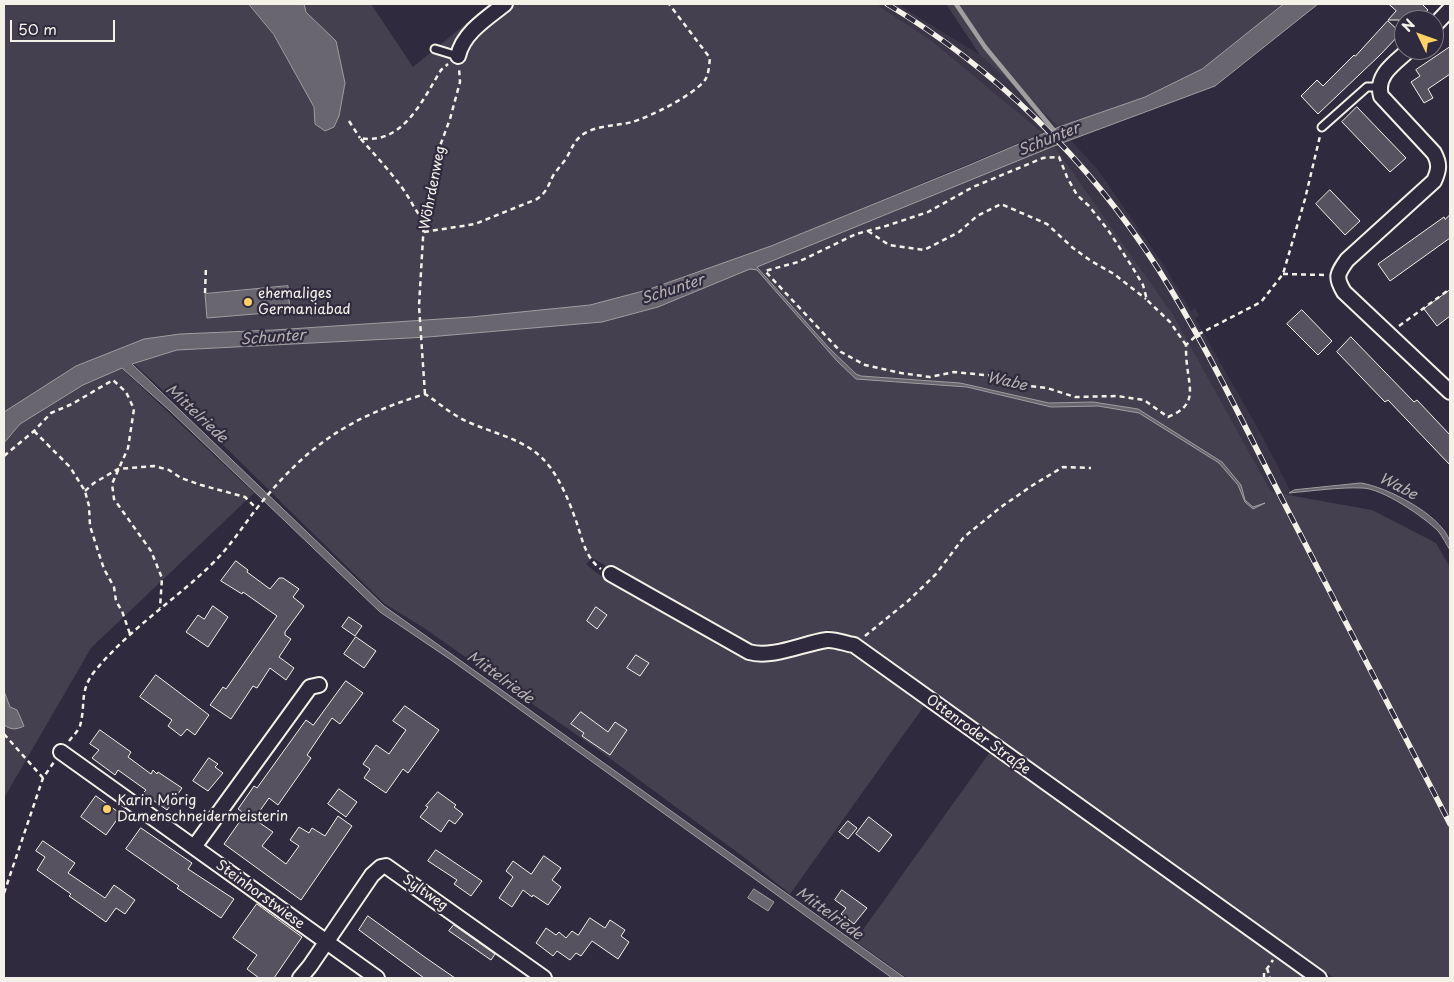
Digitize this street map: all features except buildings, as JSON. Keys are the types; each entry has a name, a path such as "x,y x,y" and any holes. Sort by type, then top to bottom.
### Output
{"street":[{"path":"458,56 464,41 478,26 505,4"},
{"path":"1399,60 1381,79 1379,87 1381,96 1434,153 1439,162 1439,171 1434,181 1347,260 1338,275 1338,282 1344,292 1450,392"},
{"name":"Ottenroder Straße","path":"611,574 749,652 756,654 776,652 829,640 854,646 1319,978"},
{"path":"194,847 310,687 319,685"},
{"name":"Steinhorstwiese","path":"61,752 377,978"},
{"name":"Syltweg","path":"327,942 376,870 386,866 544,978"},
{"path":"300,978 327,942"}],"lane":[{"path":"435,49 458,56"},
{"path":"1322,127 1366,87 1379,87"}],"path":[{"path":"424,232 475,224 537,199 546,193 555,174 581,135 590,130 633,122 661,110 673,104 705,80 709,71 710,58 680,16 668,4"},
{"path":"360,138 372,140 400,128 413,116 442,70 458,56"},
{"name":"Wöhrdenweg","path":"425,394 419,306 424,221 437,154 450,119 460,82 458,56"},
{"path":"348,121 360,138 397,180 411,200 415,211 424,221"},
{"path":"1186,345 1196,336 1261,302 1283,274 1305,199 1322,127"},
{"path":"868,231 889,245 924,250 959,232 977,216 1001,204 1047,224 1073,248 1114,274 1147,300 1170,322 1186,345 1191,387 1188,403 1180,412 1168,417 1144,400 1117,396 1075,397 1047,388 1013,384 995,376 954,372 930,377 865,365 841,352 765,271 798,262 856,234 928,212 973,187 1043,158 1059,157 1077,195 1089,206 1108,230 1131,265 1143,285 1147,300"},
{"path":"205,293 206,266"},
{"path":"1283,274 1338,275"},
{"path":"1388,334 1450,289"},
{"path":"4,456 51,414 113,380 126,392 134,408 128,448 112,484 114,500 152,551 162,578 160,608"},
{"path":"4,893 43,778 80,727 86,683 107,657 130,634 192,583 230,547 258,507 300,459 320,442 364,416 425,394 467,422 516,439 549,465 565,493 588,555 600,568 611,574"},
{"path":"34,431 70,467 85,491 89,506 90,526 104,569 114,587 116,600 130,634"},
{"path":"85,491 94,483 118,469 154,466 169,470 181,478 201,486 245,497 258,507"},
{"path":"854,646 908,601 936,574 964,537 1001,507 1033,485 1063,468 1091,468"},
{"path":"4,734 43,778"},
{"path":"1264,978 1264,973 1279,950"},
{"path":"1267,968 1270,978"}],"shaded area":[{"path":"4,4 249,4 274,36 314,107 316,124 339,116 345,83 336,41 306,11 304,4 371,4 413,67 490,4 878,4 932,41 1043,133 771,246 647,290 590,305 471,317 180,334 144,339 76,366 4,412"},
{"path":"872,4 897,4 980,55 1059,127 1098,170 1165,267 1191,311 1195,308 1199,316 1195,318 1262,436 1450,800 1054,146 1043,133 932,41"},
{"path":"946,4 1284,4 1202,69 1145,97 1059,127 980,55"},
{"path":"1054,146 1173,315 1271,492 1372,510 1436,543 1450,567 1450,978 1334,978 1123,830 858,639 829,630 757,647 592,558 586,564 598,574 754,662 777,661 830,648 850,652 924,706 790,894 749,861 604,754 424,628 385,604 222,444 134,364 176,350 428,337 602,322 658,307 750,269 757,270 837,361 856,379 967,387 1051,407 1098,406 1139,413 1219,463 1238,485 1245,502 1253,509 1260,505 1253,507 1245,500 1241,485 1222,462 1138,409 1093,402 1049,403 960,383 861,376 856,374 829,348 756,267"},
{"path":"121,368 254,493 91,648 4,798 4,443 20,424 83,385"},
{"path":"990,752 1306,978 907,978 855,941"}],"water":[{"path":"249,4 304,4 306,12 336,41 345,83 339,116 334,127 325,131 315,124 314,107 274,35"},
{"name":"Schunter","path":"1284,4 1318,4 1215,86 1054,146 757,267 829,348 856,374 861,376 960,383 1049,403 1093,402 1138,409 1222,462 1241,485 1245,500 1253,507 1265,503 1253,509 1245,502 1238,485 1219,463 1139,413 1098,406 1051,407 967,387 856,379 837,361 757,270 750,269 658,307 602,322 428,337 177,350 132,364 384,606 905,978 892,978 451,660 380,612 169,410 122,368 83,385 20,424 4,443 4,412 76,366 144,339 180,334 471,317 590,305 647,290 771,246 1059,127 1145,97 1202,69"},
{"name":"ehemaliges Germaniabad","path":"288,286 290,311 207,318 205,294"},
{"path":"1361,483 1398,496 1424,511 1435,520 1450,540 1450,550 1440,533 1432,525 1402,504 1370,489 1353,488 1289,493 1294,490"},
{"path":"4,691 10,707 17,710 24,726 14,729 4,725"},
{"path":"754,889 774,902 768,911 748,898"}],"waterway":[{"name":"Schunter","path":"956,4 985,47 1056,133"}],"railway":[{"path":"887,4 965,57 1037,120 1101,190 1157,267 1207,352 1450,824"}],"place":[{"name":"ehemaliges Germaniabad","path":"248,302"},
{"name":"Karin Mörig Damenschneidermeisterin","path":"107,809"}],"water label":[{"name":"Wabe","path":"1007,382"},
{"name":"Mittelriede","path":"196,414"},
{"name":"Wabe","path":"1398,487"},
{"name":"Mittelriede","path":"500,678"},
{"name":"Mittelriede","path":"829,914"}]}
